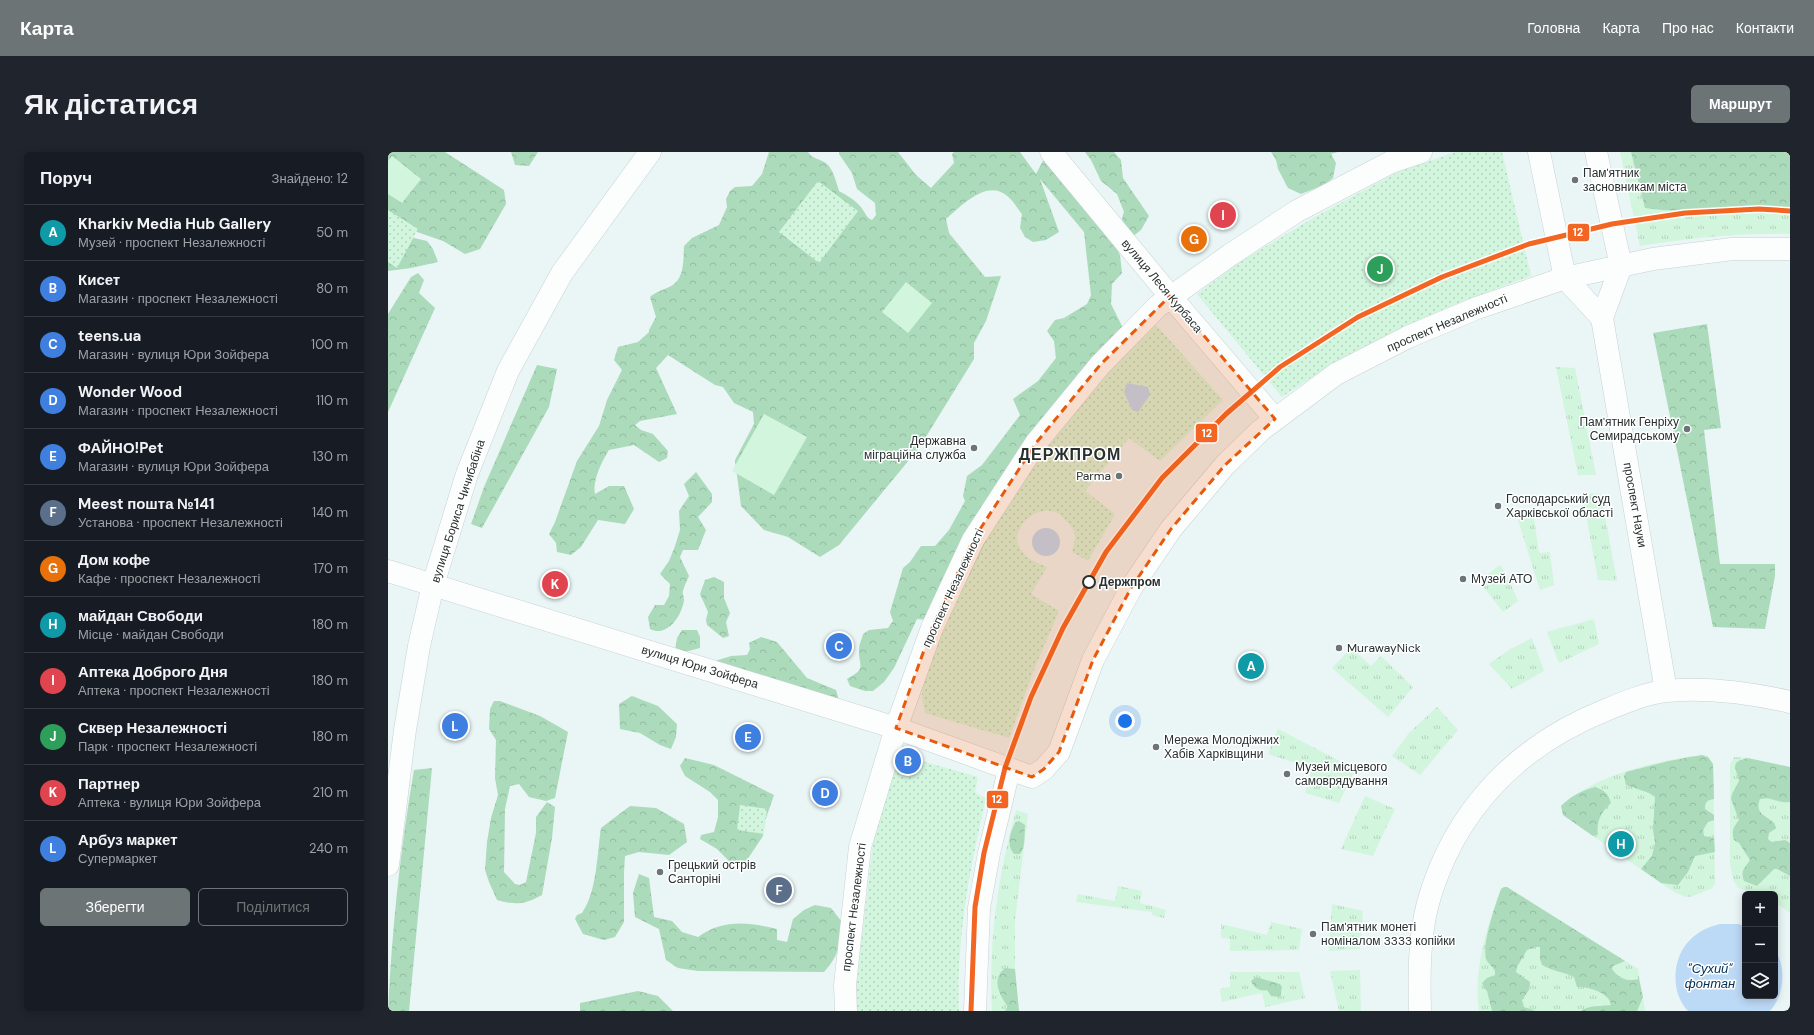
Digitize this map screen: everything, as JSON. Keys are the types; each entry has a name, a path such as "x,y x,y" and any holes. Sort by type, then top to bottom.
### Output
{"main road":[{"name":"вулиця Бориса Чичибабіна","path":"388,865 405,730 419,646 433,584 467,474 508,371 562,273 650,152"},
{"name":"вулиця Леся Курбаса","path":"1051,152 1170,296 1275,419"},
{"name":"проспект Незалежності","path":"846,1011 845,985 860,847 896,728 932,628 973,540 1036,443 1100,365 1158,306 1170,296 1297,211 1391,162 1421,152"},
{"path":"1540,152 1565,278 1602,318"},
{"path":"1596,152 1621,266"},
{"name":"проспект Незалежності","path":"1009,770 1032,777 1044,769 1059,752 1093,660 1131,588 1167,536 1224,465 1261,430 1336,374 1408,337 1477,308 1565,278 1653,259 1732,249 1790,249"},
{"name":"проспект Науки","path":"1621,266 1602,318 1666,691"},
{"name":"вулиця Юри Зойфера","path":"388,571 896,728 1009,770"},
{"path":"1420,1011 1420,961 1428,902 1443,861 1461,828 1484,794 1506,771 1528,752 1558,733 1595,714 1630,700 1666,691 1708,690 1744,694 1790,702"},
{"path":"975,1011 979,908 989,853 1009,770"}],"highlighted area":[{"path":"1170,296 1275,419 1225,465 1171,529 1131,588 1093,660 1059,752 1044,769 1032,777 896,728 932,628 973,540 1036,443 1100,365"}],"green space":[{"path":"388,152 445,152 504,190 506,204 480,249 465,254 443,241 388,222"},
{"path":"511,152 538,152 529,166 515,165"},
{"path":"769,152 808,152 812,156 825,162 833,173 839,191 855,201 872,220 876,215 875,203 857,189 852,173 839,152 898,152 916,175 931,188 954,163 952,154 954,152 1020,152 1036,174 1045,157 1110,236 1120,255 1122,273 1112,284 1111,304 1124,330 1103,354 1014,540 940,621 917,619 894,668 884,682 873,691 865,691 850,686 847,679 860,669 859,647 863,634 869,630 888,628 893,621 890,612 903,568 910,562 921,546 935,546 949,530 965,501 963,496 967,476 982,465 1020,415 1013,399 1038,381 1056,358 1054,341 1047,331 1055,320 1064,318 1087,304 1091,295 1084,232 1040,179 1059,232 1046,240 1033,242 1025,237 1020,228 1022,214 1006,195 998,191 990,190 974,196 946,219 949,233 985,277 1001,276 986,321 974,343 974,359 919,448 839,545 820,557 788,537 764,530 741,506 735,460 754,424 753,412 734,403 723,387 715,385 668,355 656,368 677,414 640,421 635,425 641,430 653,434 668,451 667,458 659,462 634,445 609,450 596,477 594,489 595,494 609,486 624,486 634,509 625,524 598,520 581,547 571,555 557,552 556,543 549,534 555,522 577,461 599,426 607,400 622,370 614,360 618,347 638,342 649,332 656,317 650,297 673,285 677,281 682,271 684,246 692,238 719,225 727,207 726,199 730,191 735,187 752,186 762,174"},
{"path":"1085,152 1114,152 1121,160 1123,178 1149,216 1141,230 1132,237 1122,223 1124,212 1117,194 1101,181 1091,160"},
{"path":"1271,152 1338,152 1331,154 1336,163 1333,178 1324,185 1301,194 1288,188"},
{"path":"1455,152 1502,152 1531,276 1482,294 1387,335 1334,363 1282,397 1197,294 1240,262 1313,218 1398,172"},
{"path":"1620,152 1790,152 1790,234 1752,234 1640,246"},
{"path":"1631,152 1790,152 1790,209 1772,208 1680,211 1645,208"},
{"path":"392,156 421,179 402,203 388,194 388,161"},
{"path":"818,181 858,211 819,263 779,232"},
{"path":"388,210 418,229 397,268 388,262"},
{"path":"388,232 427,241 433,249 438,262 388,271"},
{"path":"418,273 424,280 419,293 435,308 388,412 388,314 411,277"},
{"path":"906,282 932,303 908,333 882,312"},
{"path":"1707,324 1721,428 1704,430 1720,564 1775,564 1775,576 1765,629 1713,627 1653,333"},
{"path":"1156,325 1223,400 1160,461 1129,438 1085,491 1115,514 1088,561 1072,552 1075,534 1070,525 1058,513 1049,511 1033,515 1026,520 1021,527 1017,534 1017,542 1021,550 1029,558 1047,567 1031,594 1059,611 1033,672 1009,738 925,713 922,696 923,683 944,627 986,541 1047,446 1108,372"},
{"path":"537,365 557,369 549,407 482,528 471,524 484,487"},
{"path":"1556,367 1575,368 1596,475 1578,475"},
{"path":"764,414 807,437 774,495 732,471"},
{"path":"696,472 712,494 712,502 698,517 706,530 698,550 683,550 680,557 689,576 683,591 684,600 680,613 673,624 668,628 662,631 656,631 650,629 648,617 655,605 664,605 669,596 670,584 660,574 669,561 680,530 679,511 689,496 684,484"},
{"path":"1582,493 1601,494 1617,581 1598,580"},
{"path":"1533,511 1539,553 1550,552 1554,585 1540,590 1518,520 1527,517 1526,513"},
{"path":"1500,565 1508,578 1518,601 1503,612 1479,581"},
{"path":"714,577 724,582 724,598 730,613 726,622 729,636 723,638 707,625 706,620 708,612 700,594 705,580"},
{"path":"1594,619 1599,644 1559,663 1547,632"},
{"path":"682,630 697,630 700,637 700,648 681,653 675,650 677,638"},
{"path":"761,637 777,642 807,678 836,690 841,707 712,662 731,656 747,655 750,649 749,643"},
{"path":"1532,638 1544,671 1512,689 1489,664 1509,650"},
{"path":"1351,648 1371,666 1381,656 1413,687 1388,717 1332,668"},
{"path":"632,696 658,706 677,724 676,737 671,749 660,745 640,733 620,729 619,704"},
{"path":"494,701 500,701 540,716 568,732 555,798 546,801 529,797 519,784 510,786 505,809 504,872 515,884 520,885 526,882 536,833 536,817 547,802 555,807 552,838 542,895 530,901 520,903 509,903 497,900 485,870 487,842 491,818 498,795 495,778 496,740 489,729 490,709"},
{"path":"1437,707 1458,730 1420,775 1392,756 1409,733"},
{"path":"1278,729 1355,769 1339,803 1305,793 1312,768 1268,754"},
{"path":"897,754 978,777 975,793 986,798 965,904 960,957 959,1011 857,1011 856,989 873,844 886,786"},
{"path":"1702,755 1708,757 1713,764 1715,884 1711,889 1690,897 1674,892 1563,815 1561,806 1575,795 1609,778 1647,765"},
{"path":"1702,755 1708,757 1713,764 1714,799 1707,802 1705,809 1714,815 1714,820 1708,822 1703,830 1704,836 1714,838 1715,852 1695,856 1688,872 1678,885 1661,883 1641,869 1652,856 1655,843 1653,830 1655,797 1649,793 1626,785 1624,776 1626,772 1669,761"},
{"path":"1734,757 1749,758 1790,767 1790,913 1778,904 1778,891 1748,891 1738,888 1733,880 1730,863 1730,764"},
{"path":"685,758 714,765 774,795 765,821 763,836 745,863 731,863 717,849 700,839 701,835 714,832 718,817 718,800 710,792 685,776 680,766"},
{"path":"1747,758 1790,767 1790,802 1782,802 1764,798 1760,799 1759,808 1762,814 1775,824 1775,829 1769,833 1768,839 1771,842 1785,840 1790,843 1790,876 1777,869 1774,869 1757,886 1744,881 1743,872 1750,860 1739,843 1734,840 1733,834 1734,827 1739,820 1731,799 1739,781 1735,766 1741,760"},
{"path":"432,768 409,1011 388,1011 397,890 414,770"},
{"path":"1595,787 1605,792 1611,803 1604,810 1600,818 1598,835 1593,836 1563,815 1561,806 1576,794"},
{"path":"1365,796 1395,809 1373,856 1341,849"},
{"path":"740,805 767,809 764,834 737,830"},
{"path":"630,806 656,808 684,824 687,842 669,855 639,852 625,856 624,922 615,937 604,940 583,934 575,919 577,915 582,913 591,895 596,872 601,828"},
{"path":"1016,810 1028,814 1015,920 1015,969 1019,1011 992,1011 991,986 993,935 999,885"},
{"path":"1019,821 1025,825 1024,844 1020,854 1014,854 1010,847 1010,838 1016,822"},
{"path":"639,874 649,878 654,917 672,921 682,932 698,937 717,927 746,924 777,929 777,940 787,942 793,919 804,910 815,905 831,908 842,922 838,949 833,960 824,972 698,971 678,968 666,960 659,929 635,917 633,893"},
{"path":"1118,886 1142,891 1140,903 1166,910 1164,918 1152,915 1152,912 1076,902 1078,894 1115,901"},
{"path":"1507,887 1638,969 1645,1011 1479,1011 1478,980 1482,949 1496,903 1501,889"},
{"path":"1507,887 1625,961 1613,966 1612,969 1624,979 1639,979 1643,997 1637,1011 1581,1011 1592,1007 1611,1005 1610,1001 1598,991 1577,987 1574,977 1542,965 1540,959 1540,947 1535,947 1527,950 1517,967 1516,972 1530,982 1529,990 1522,1000 1524,1007 1536,1011 1492,1011 1487,991 1482,983 1487,978 1495,975 1495,971 1487,961 1485,955 1487,936 1501,889"},
{"path":"1332,904 1363,911 1360,949 1329,951"},
{"path":"1271,922 1302,929 1299,950 1230,951 1230,939 1221,938 1221,924 1267,935"},
{"path":"1005,968 1015,969 1019,1011 1005,1011 1008,1007 999,992 997,982 998,977"},
{"path":"1360,970 1361,1011 1339,1011 1330,971"},
{"path":"1230,972 1299,972 1305,998 1265,1007 1262,993 1222,1002 1220,989 1230,987"},
{"path":"1256,977 1280,984 1282,987 1280,997 1271,996 1267,990 1259,990 1255,987 1251,981"},
{"path":"638,991 658,996 673,1011 580,1011 580,1003"}],"water":[{"path":"1127,383 1148,387 1150,395 1138,412 1132,410 1124,392"},
{"path":"1046,528 1056,532 1060,542 1056,552 1046,556 1036,552 1032,542 1036,532"},
{"name":"\"Сухий\" фонтан","path":"1720,924 1742,925 1742,999 1777,999 1770,1011 1688,1011 1682,1003 1678,995 1676,985 1677,965 1680,956 1684,947 1690,940 1708,928"},
{"name":"\"Сухий\" фонтан","path":"1778,955 1782,973 1781,989 1778,997"}],"tram line":[{"name":"12","path":"971,1011 975,907 984,853 1005,768 1031,697 1063,628 1106,552 1162,478 1226,414 1280,367 1358,317 1442,277 1529,244 1612,224 1685,213 1759,209 1790,211"}],"place":[{"name":"Пам'ятник засновникам міста","path":"1575,180"},
{"name":"Аптека Доброго Дня","path":"1223,215"},
{"name":"Дом кофе","path":"1194,239"},
{"name":"Сквер Незалежності","path":"1380,269"},
{"name":"Пам'ятник Генріху Семирадському","path":"1687,429"},
{"name":"Державна міграційна служба","path":"974,448"},
{"name":"Parma","path":"1119,476"},
{"name":"Господарський суд Харківської області","path":"1498,506"},
{"name":"Музей АТО","path":"1463,579"},
{"name":"Держпром","path":"1089,582"},
{"name":"Партнер","path":"555,584"},
{"name":"teens.ua","path":"839,646"},
{"name":"MurawayNick","path":"1339,648"},
{"name":"Kharkiv Media Hub Gallery","path":"1251,666"},
{"name":"Арбуз маркет","path":"455,726"},
{"name":"ФАЙНО!Pet","path":"748,737"},
{"name":"Мережа Молодіжних Хабів Харківщини","path":"1156,747"},
{"name":"Кисет","path":"908,761"},
{"name":"Музей місцевого самоврядування","path":"1287,774"},
{"name":"Wonder Wood","path":"825,793"},
{"name":"майдан Свободи","path":"1621,844"},
{"name":"Грецький острів Санторіні","path":"660,872"},
{"name":"Meest пошта №141","path":"779,890"},
{"name":"Пам'ятник монеті номіналом 3333 копійки","path":"1313,934"}],"district":[{"name":"ДЕРЖПРОМ","path":"1070,454"}]}
